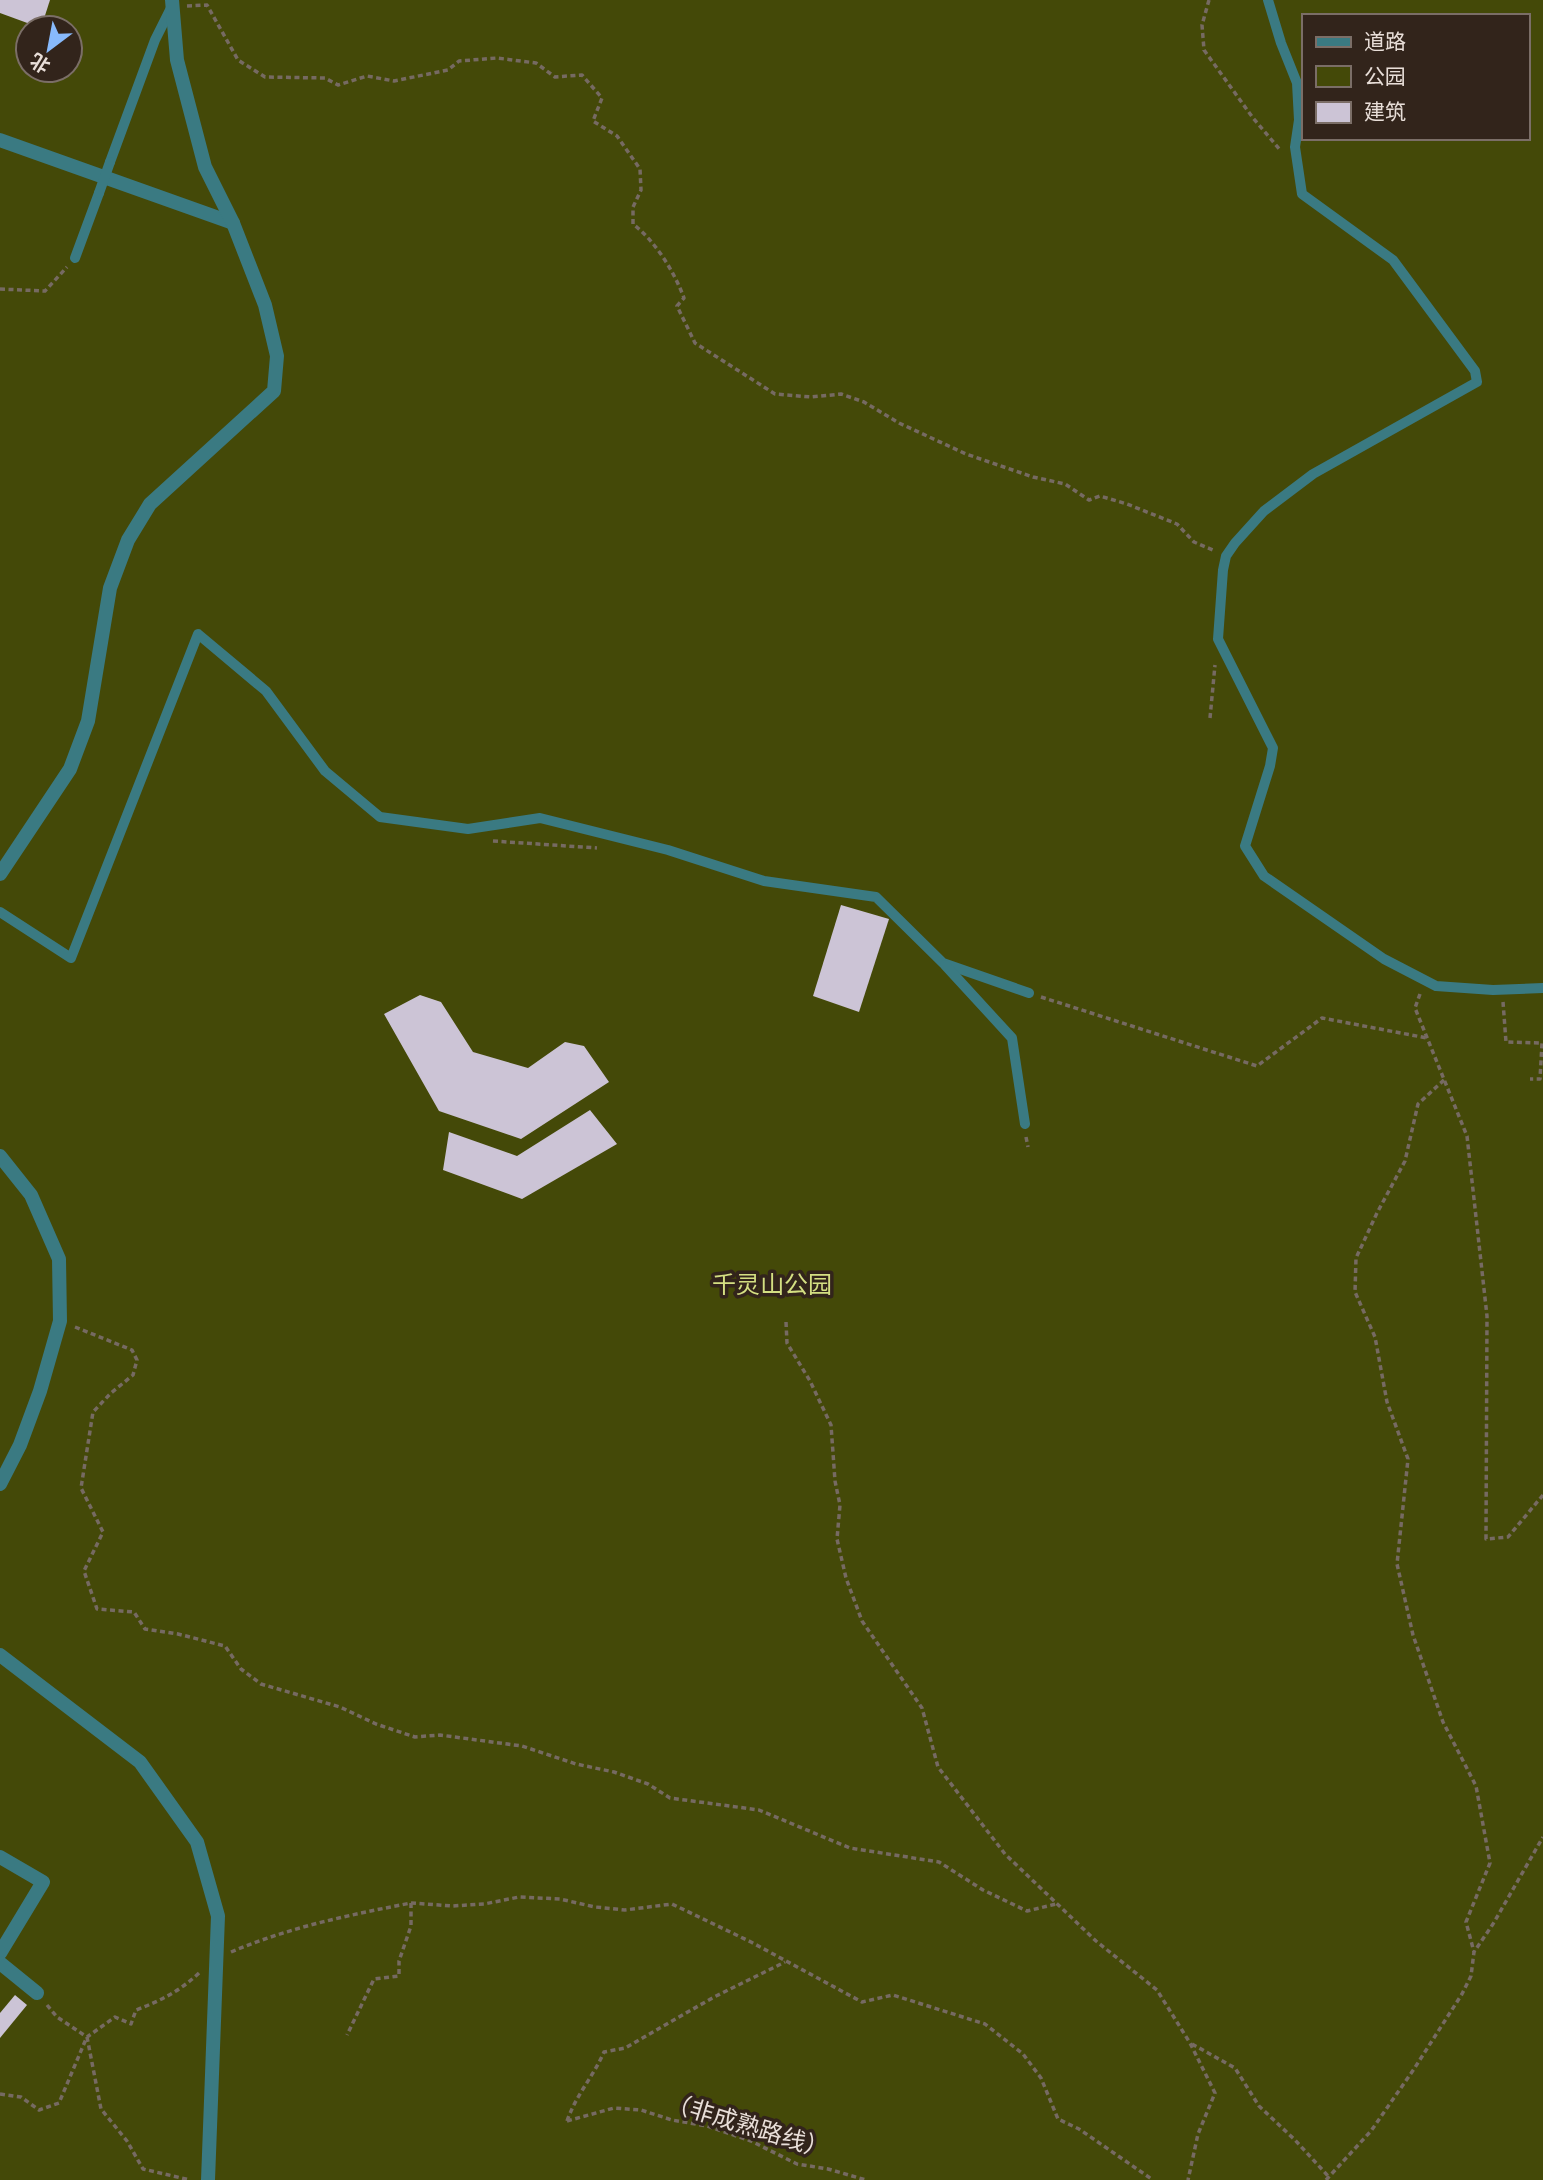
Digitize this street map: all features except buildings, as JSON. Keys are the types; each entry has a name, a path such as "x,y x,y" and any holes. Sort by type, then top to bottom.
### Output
{"street":[{"path":"0,874 70,769 88,722 110,588 128,540 150,504 274,391 277,356 268,318 233,223 205,167 177,60 172,3"},
{"path":"0,141 233,223"},
{"path":"0,1156 31,1195 59,1259 60,1321 40,1391 24,1434 0,1483"},
{"path":"0,1655 140,1762 197,1842 218,1916 208,2180"},
{"path":"0,1857 43,1882 0,1953"},
{"path":"0,1963 37,1993"}],"lane":[{"path":"1268,0 1297,83 1299,120 1295,147 1302,194 1392,260 1475,371 1476,382 1313,474 1264,511 1226,556 1218,639 1273,748 1245,846 1264,876 1384,959 1425,981 1436,986 1503,990 1543,988"},
{"path":"75,258 155,40 172,3"},
{"path":"0,912 71,958 198,634 266,691 326,771 380,817 468,830 540,818 668,850 764,881 876,897 943,963 1012,1038 1025,1124"},
{"path":"943,963 1028,993"}],"path":[{"path":"1209,0 1202,25 1204,50 1253,118 1298,171"},
{"path":"172,3 207,5 238,60 265,77 325,78 338,85 367,76 394,81 448,71 459,61 497,58 536,63 555,77 582,75 602,98 593,121 617,136 640,169 641,190 633,207 633,224 646,234 678,282 684,298 677,306 695,343 775,394 811,397 841,394 864,402 900,423 966,454 1033,477 1065,484 1089,500 1100,496 1177,524 1194,542 1226,556"},
{"path":"0,289 45,291 75,258"},
{"path":"1210,718 1218,639"},
{"path":"468,830 475,839 609,849"},
{"path":"1425,981 1415,1008 1467,1136 1487,1316 1486,1539 1508,1538 1543,1495"},
{"path":"1503,990 1506,1042 1542,1044 1541,1081 1530,1079"},
{"path":"1028,993 1257,1066 1322,1018 1427,1038"},
{"path":"1190,2043 1235,2068 1259,2106 1295,2140 1328,2179 1371,2131 1414,2069 1471,1976 1474,1952 1466,1922 1490,1863 1476,1786 1443,1722 1413,1635 1397,1564 1408,1460 1387,1402 1375,1337 1354,1292 1356,1258 1405,1161 1418,1104 1444,1080"},
{"path":"60,1321 132,1350 137,1360 133,1376 93,1412 81,1488 103,1532 84,1571 97,1609 134,1612 145,1629 225,1646 242,1669 261,1684 340,1707 376,1724 415,1737 440,1735 522,1746 614,1772 648,1784 670,1798 759,1810 850,1848 939,1862 983,1889 1027,1911 1056,1904"},
{"path":"786,1322 787,1343 810,1381 831,1425 835,1481 840,1505 837,1539 846,1578 862,1621 922,1708 938,1767 1006,1854 1096,1941 1157,1990 1190,2043 1215,2093 1198,2134 1188,2180"},
{"path":"1474,1952 1543,1837"},
{"path":"0,2094 21,2097 40,2110 59,2103 87,2037 115,2017 131,2024 136,2010 183,1988 216,1958 304,1925 411,1903 473,1905 519,1896 560,1899 625,1910 672,1904 862,2002 893,1995 985,2024 1023,2054 1041,2078 1058,2119 1079,2129 1153,2180"},
{"path":"347,2035 373,1979 399,1976 399,1961 411,1926 411,1903"},
{"name":"（非成熟路线）","path":"786,1962 714,1997 625,2048 604,2052 573,2102 567,2121 614,2108 641,2110 740,2137 797,2164 828,2169 866,2180"},
{"path":"37,1993 57,2017 87,2037 101,2109 127,2141 144,2169 190,2180"}],"green space":[{"name":"千灵山公园","path":"0,0 1543,0 1543,2180 0,2180"}]}
